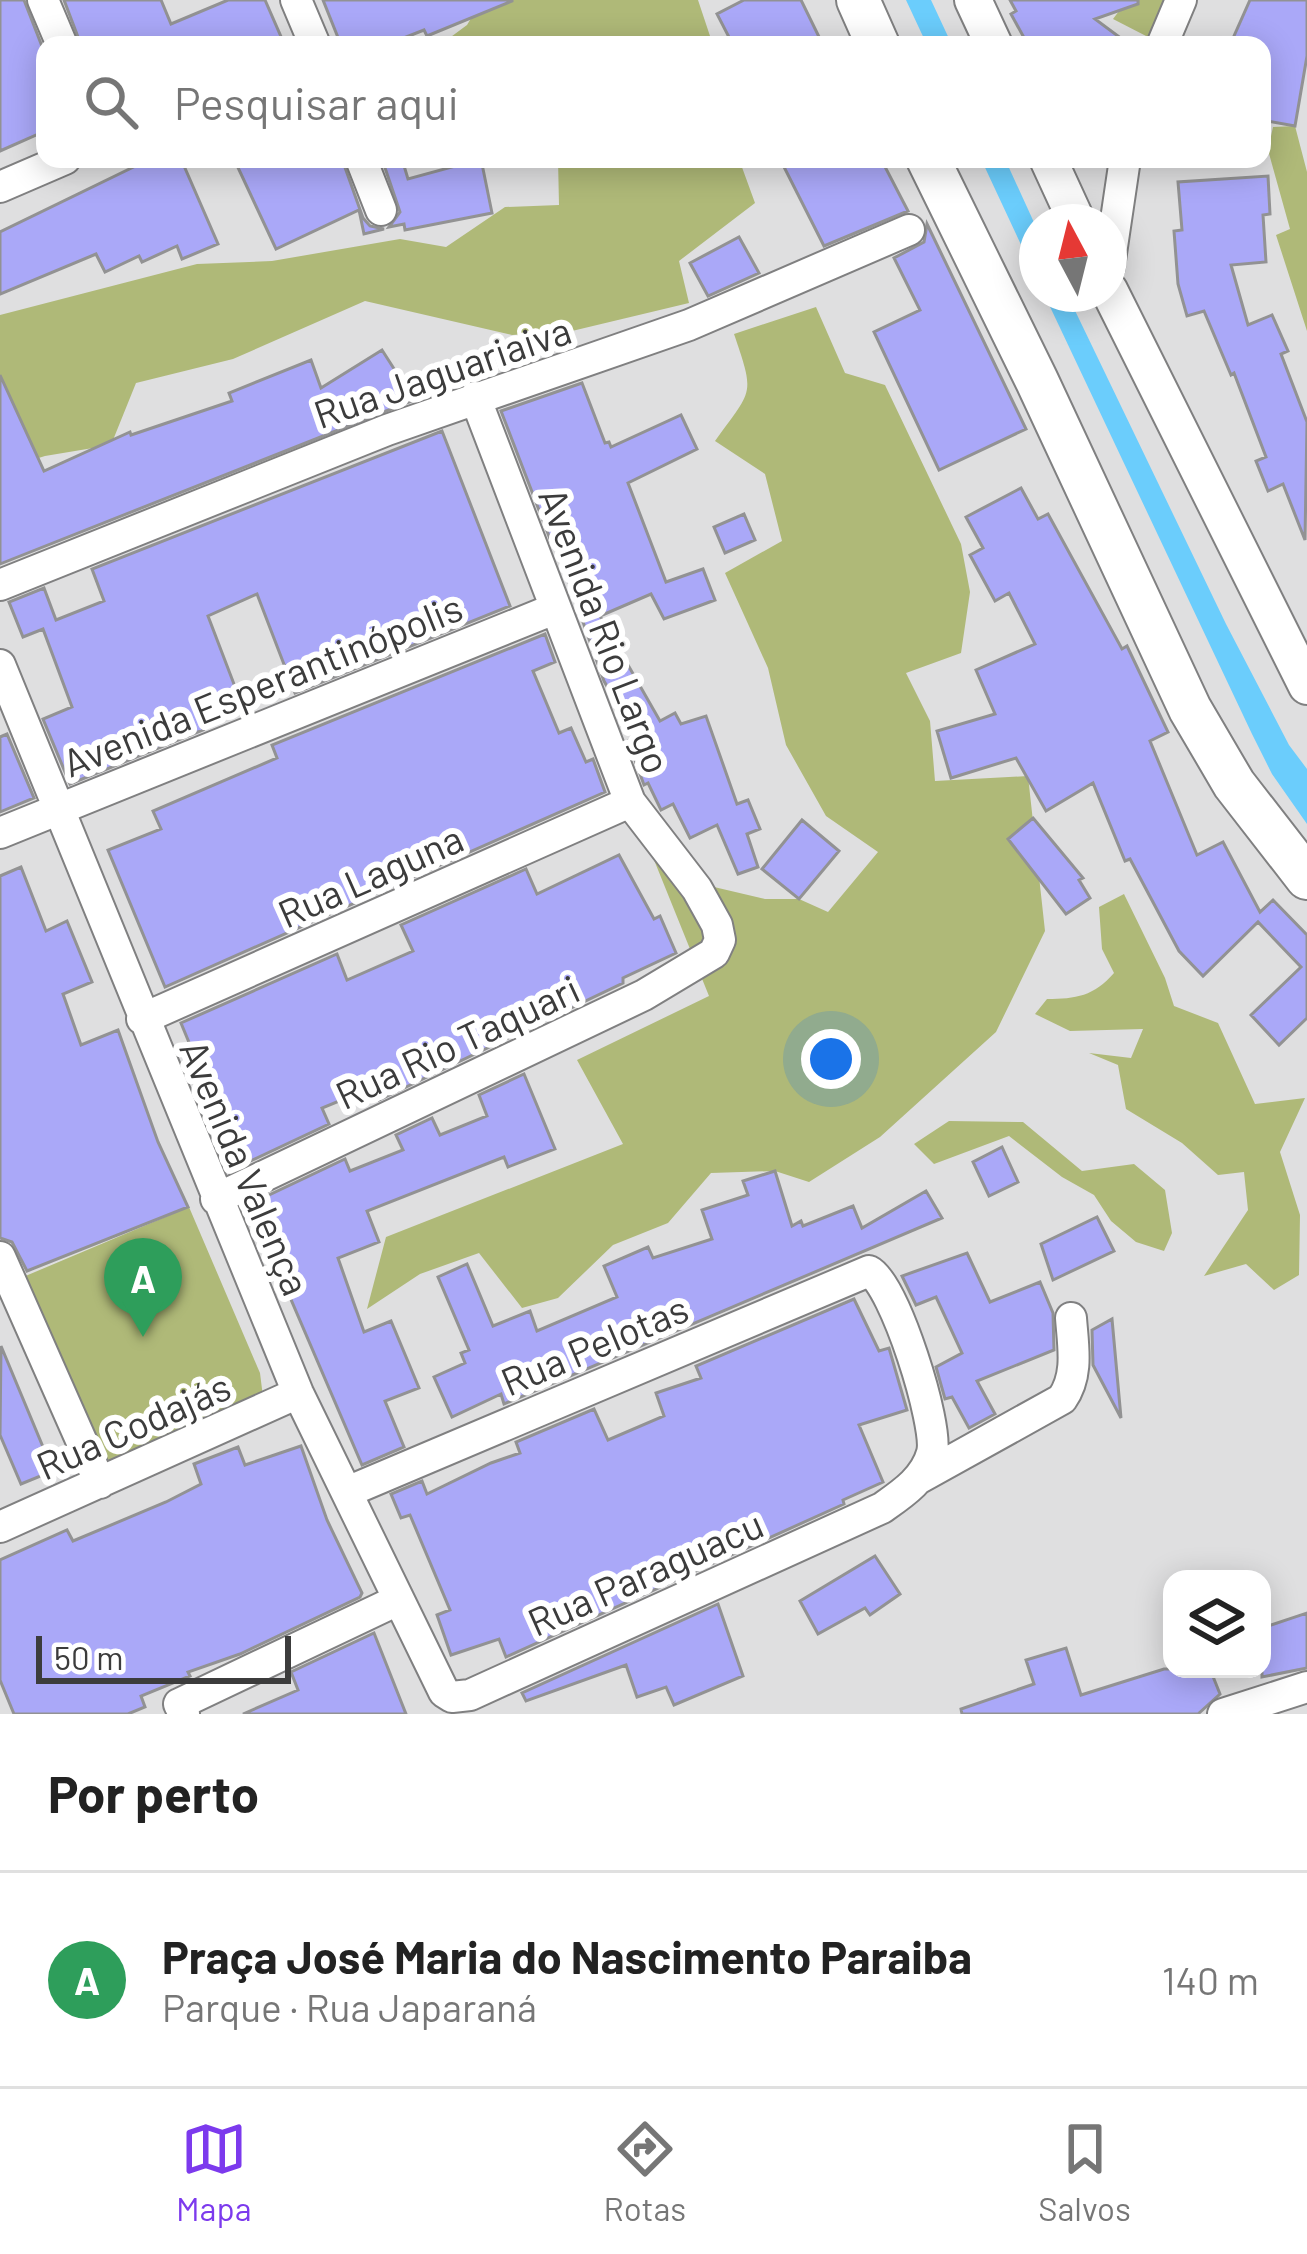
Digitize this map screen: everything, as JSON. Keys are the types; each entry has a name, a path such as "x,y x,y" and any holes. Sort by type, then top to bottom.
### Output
{"main road":[{"path":"858,0 874,36"},
{"path":"932,168 1190,710 1234,784 1307,878"}],"street":[{"path":"43,0 58,36"},
{"path":"296,0 311,36"},
{"path":"973,0 990,36"},
{"path":"1166,36 1180,0"},
{"path":"0,187 44,168"},
{"path":"365,168 381,210"},
{"path":"1052,168 1069,204"},
{"path":"1118,204 1124,168"},
{"name":"Rua Jaguariaiva","path":"0,585 222,493 475,397 689,325 909,230"},
{"path":"1120,312 1307,686"},
{"name":"Avenida Rio Largo","path":"475,397 630,802 711,911 720,940"},
{"name":"Avenida Esperantinópolis","path":"0,833 554,608"},
{"name":"Avenida Valença","path":"0,665 298,1393 449,1700"},
{"name":"Rua Laguna","path":"142,1019 630,802"},
{"name":"Rua Rio Taquari","path":"216,1199 644,995 699,965 714,953 720,940"},
{"path":"0,1257 100,1483"},
{"name":"Rua Pelotas","path":"347,1492 861,1271 872,1271 881,1280 902,1329 934,1436 929,1462 918,1479"},
{"name":"Rua Paraguacu","path":"449,1700 485,1688 882,1508 918,1479 1062,1399 1072,1385 1074,1370 1071,1318"},
{"name":"Rua Codajás","path":"0,1527 298,1393"},
{"path":"182,1709 398,1600"},
{"path":"1223,1714 1307,1687"}],"green space":[{"path":"482,0 698,0 710,36 452,36 467,25"},
{"path":"1116,0 1176,0 1169,23 1150,36 1113,19 1119,11"},
{"path":"1295,126 1307,172 1307,331 1276,235 1290,229 1271,161 1273,127"},
{"path":"558,168 742,168 755,203 679,261 689,303 572,331 512,335 365,301 233,359 136,383 111,445 45,456 0,470 0,315 197,264 272,261 400,239 446,247 505,207 559,205"},
{"path":"816,307 845,373 885,385 961,544 970,592 961,653 906,673 930,721 935,781 1028,776 1045,931 996,1032 880,1137 809,1182 775,1171 711,1173 668,1223 613,1245 558,1298 522,1308 479,1253 420,1274 367,1309 386,1237 623,1144 577,1060 709,996 629,798 680,879 765,899 799,899 828,912 878,852 826,816 786,745 768,668 725,573 782,541 765,474 715,441 747,391 734,334"},
{"path":"1124,894 1174,1006 1218,1023 1255,1104 1305,1098 1280,1152 1300,1215 1299,1275 1274,1290 1246,1264 1204,1276 1248,1210 1244,1172 1218,1175 1182,1143 1126,1109 1118,1065 1089,1053 1131,1058 1143,1029 1070,1031 1035,1014 1047,999 1084,995 1114,973 1102,949 1099,907"},
{"path":"949,1121 1023,1122 1082,1171 1134,1164 1165,1190 1172,1233 1164,1251 1136,1242 1111,1221 1094,1195 1009,1136 934,1164 914,1144"},
{"path":"189,1207 260,1373 263,1397 102,1476 16,1280"}],"water":[{"path":"906,0 931,0 948,36 923,36"},
{"path":"985,168 1009,168 1026,204 1019,204 1019,240"},
{"path":"1053,312 1076,312 1226,624 1289,745 1307,769 1307,824 1272,774"}],"building":[{"path":"0,0 24,0 38,36 36,135 0,151"},
{"path":"64,0 161,0 171,24 228,0 265,0 281,36 78,36"},
{"path":"323,0 512,0 427,36 424,30 409,36 337,36"},
{"path":"744,0 801,0 819,36 728,36 717,14"},
{"path":"1010,0 1138,0 1138,4 1095,19 1118,36 1023,36 1011,14 1016,11"},
{"path":"1250,0 1307,0 1307,56 1295,126 1271,122 1271,36 1234,36"},
{"path":"132,168 185,168 218,244 182,259 177,246 105,272 96,254 0,294 0,232"},
{"path":"238,168 345,168 363,218 370,226 384,229 364,234 359,210 276,249"},
{"path":"385,168 405,168 408,179 448,168 483,168 492,213 405,230 404,224 389,227 400,212"},
{"path":"785,168 886,168 908,211 824,246"},
{"path":"1268,176 1270,214 1263,215 1266,262 1231,265 1248,325 1272,315 1288,351 1281,354 1307,422 1305,540 1283,484 1268,491 1256,461 1266,457 1234,373 1231,375 1204,311 1187,316 1178,284 1174,231 1182,230 1178,182"},
{"path":"927,224 1026,429 939,470 874,332 920,310 894,258 924,242"},
{"path":"739,237 759,273 708,296 690,263"},
{"path":"382,350 414,400 0,564 0,375 44,471 130,432 232,401 229,393 311,360 321,388"},
{"path":"582,383 605,443 611,447 681,415 697,449 628,483 666,582 703,569 715,600 664,619 651,594 600,616 660,721 675,713 681,724 706,716 737,804 748,800 760,829 747,834 758,867 738,874 717,825 690,838 673,804 661,810 648,783 644,785 628,741 636,737 604,681 501,411"},
{"path":"442,431 510,606 295,693 257,594 208,616 242,705 199,721 203,730 70,784 43,719 72,707 43,629 23,637 9,602 44,588 56,620 104,601 92,569"},
{"path":"1021,488 1038,519 1048,514 1122,649 1127,646 1168,732 1150,741 1197,855 1223,842 1260,912 1273,900 1307,935 1307,1018 1279,1045 1251,1015 1301,967 1258,922 1203,976 1179,951 1130,859 1125,861 1093,783 1046,811 1016,758 951,778 937,731 995,714 976,670 1035,644 1009,593 995,601 970,555 983,548 966,517"},
{"path":"744,514 755,540 725,553 714,527"},
{"path":"545,634 555,662 533,671 559,733 571,728 586,762 593,759 605,792 165,987 108,850 161,829 153,811 277,758 272,745"},
{"path":"7,734 34,798 0,812 0,737"},
{"path":"1033,818 1083,878 1079,880 1090,898 1066,914 1008,839"},
{"path":"802,820 839,851 799,899 762,869"},
{"path":"619,855 654,919 660,916 676,953 379,1100 373,1087 322,1108 329,1124 240,1166 181,1023 337,954 347,980 413,951 401,925 526,869 537,894"},
{"path":"21,867 46,931 67,921 92,982 63,994 81,1045 118,1030 158,1142 188,1207 27,1271 12,1242 0,1238 0,876"},
{"path":"524,1074 555,1149 508,1167 504,1157 367,1211 379,1242 338,1258 364,1332 391,1321 419,1388 385,1401 404,1447 362,1465 250,1204 345,1159 350,1171 403,1150 396,1135 432,1118 440,1135 487,1116 479,1095"},
{"path":"1002,1147 1018,1182 989,1196 973,1162"},
{"path":"775,1171 792,1226 853,1206 862,1228 926,1191 942,1218 504,1404 501,1394 452,1417 434,1377 465,1363 461,1353 469,1350 438,1277 467,1264 493,1326 530,1311 537,1331 617,1297 604,1266 648,1247 653,1258 712,1239 702,1210 748,1195 743,1181"},
{"path":"1097,1217 1114,1251 1053,1280 1041,1244"},
{"path":"967,1253 990,1302 1040,1282 1053,1313 1054,1350 977,1381 995,1414 969,1428 952,1397 945,1399 936,1367 962,1353 936,1297 916,1305 902,1276"},
{"path":"854,1299 879,1351 889,1348 907,1410 859,1425 883,1482 506,1657 499,1639 451,1655 437,1615 450,1610 410,1515 401,1518 391,1494 422,1481 427,1494 520,1453 516,1442 594,1409 608,1440 664,1416 656,1393 701,1378 696,1366"},
{"path":"1112,1319 1121,1418 1093,1365 1092,1330"},
{"path":"1,1346 53,1471 21,1484 0,1435"},
{"path":"301,1446 360,1597 240,1654 188,1672 190,1676 141,1696 145,1707 128,1714 14,1714 0,1680 0,1560 67,1530 73,1541 166,1502 201,1484 194,1464 238,1447 245,1465"},
{"path":"875,1556 900,1594 870,1615 865,1608 818,1634 800,1601"},
{"path":"718,1604 743,1676 674,1705 666,1687 637,1697 626,1665 526,1701 522,1693"},
{"path":"1307,1613 1307,1668 1271,1675 1271,1625"},
{"path":"374,1633 406,1714 243,1714 298,1690 291,1672"},
{"path":"1066,1648 1081,1695 1163,1669 1163,1678 1214,1678 1220,1694 1198,1714 962,1714 961,1709 1034,1684 1026,1660"}],"place":[{"name":"Praça José Maria do Nascimento Paraiba","path":"143,1337"}]}
